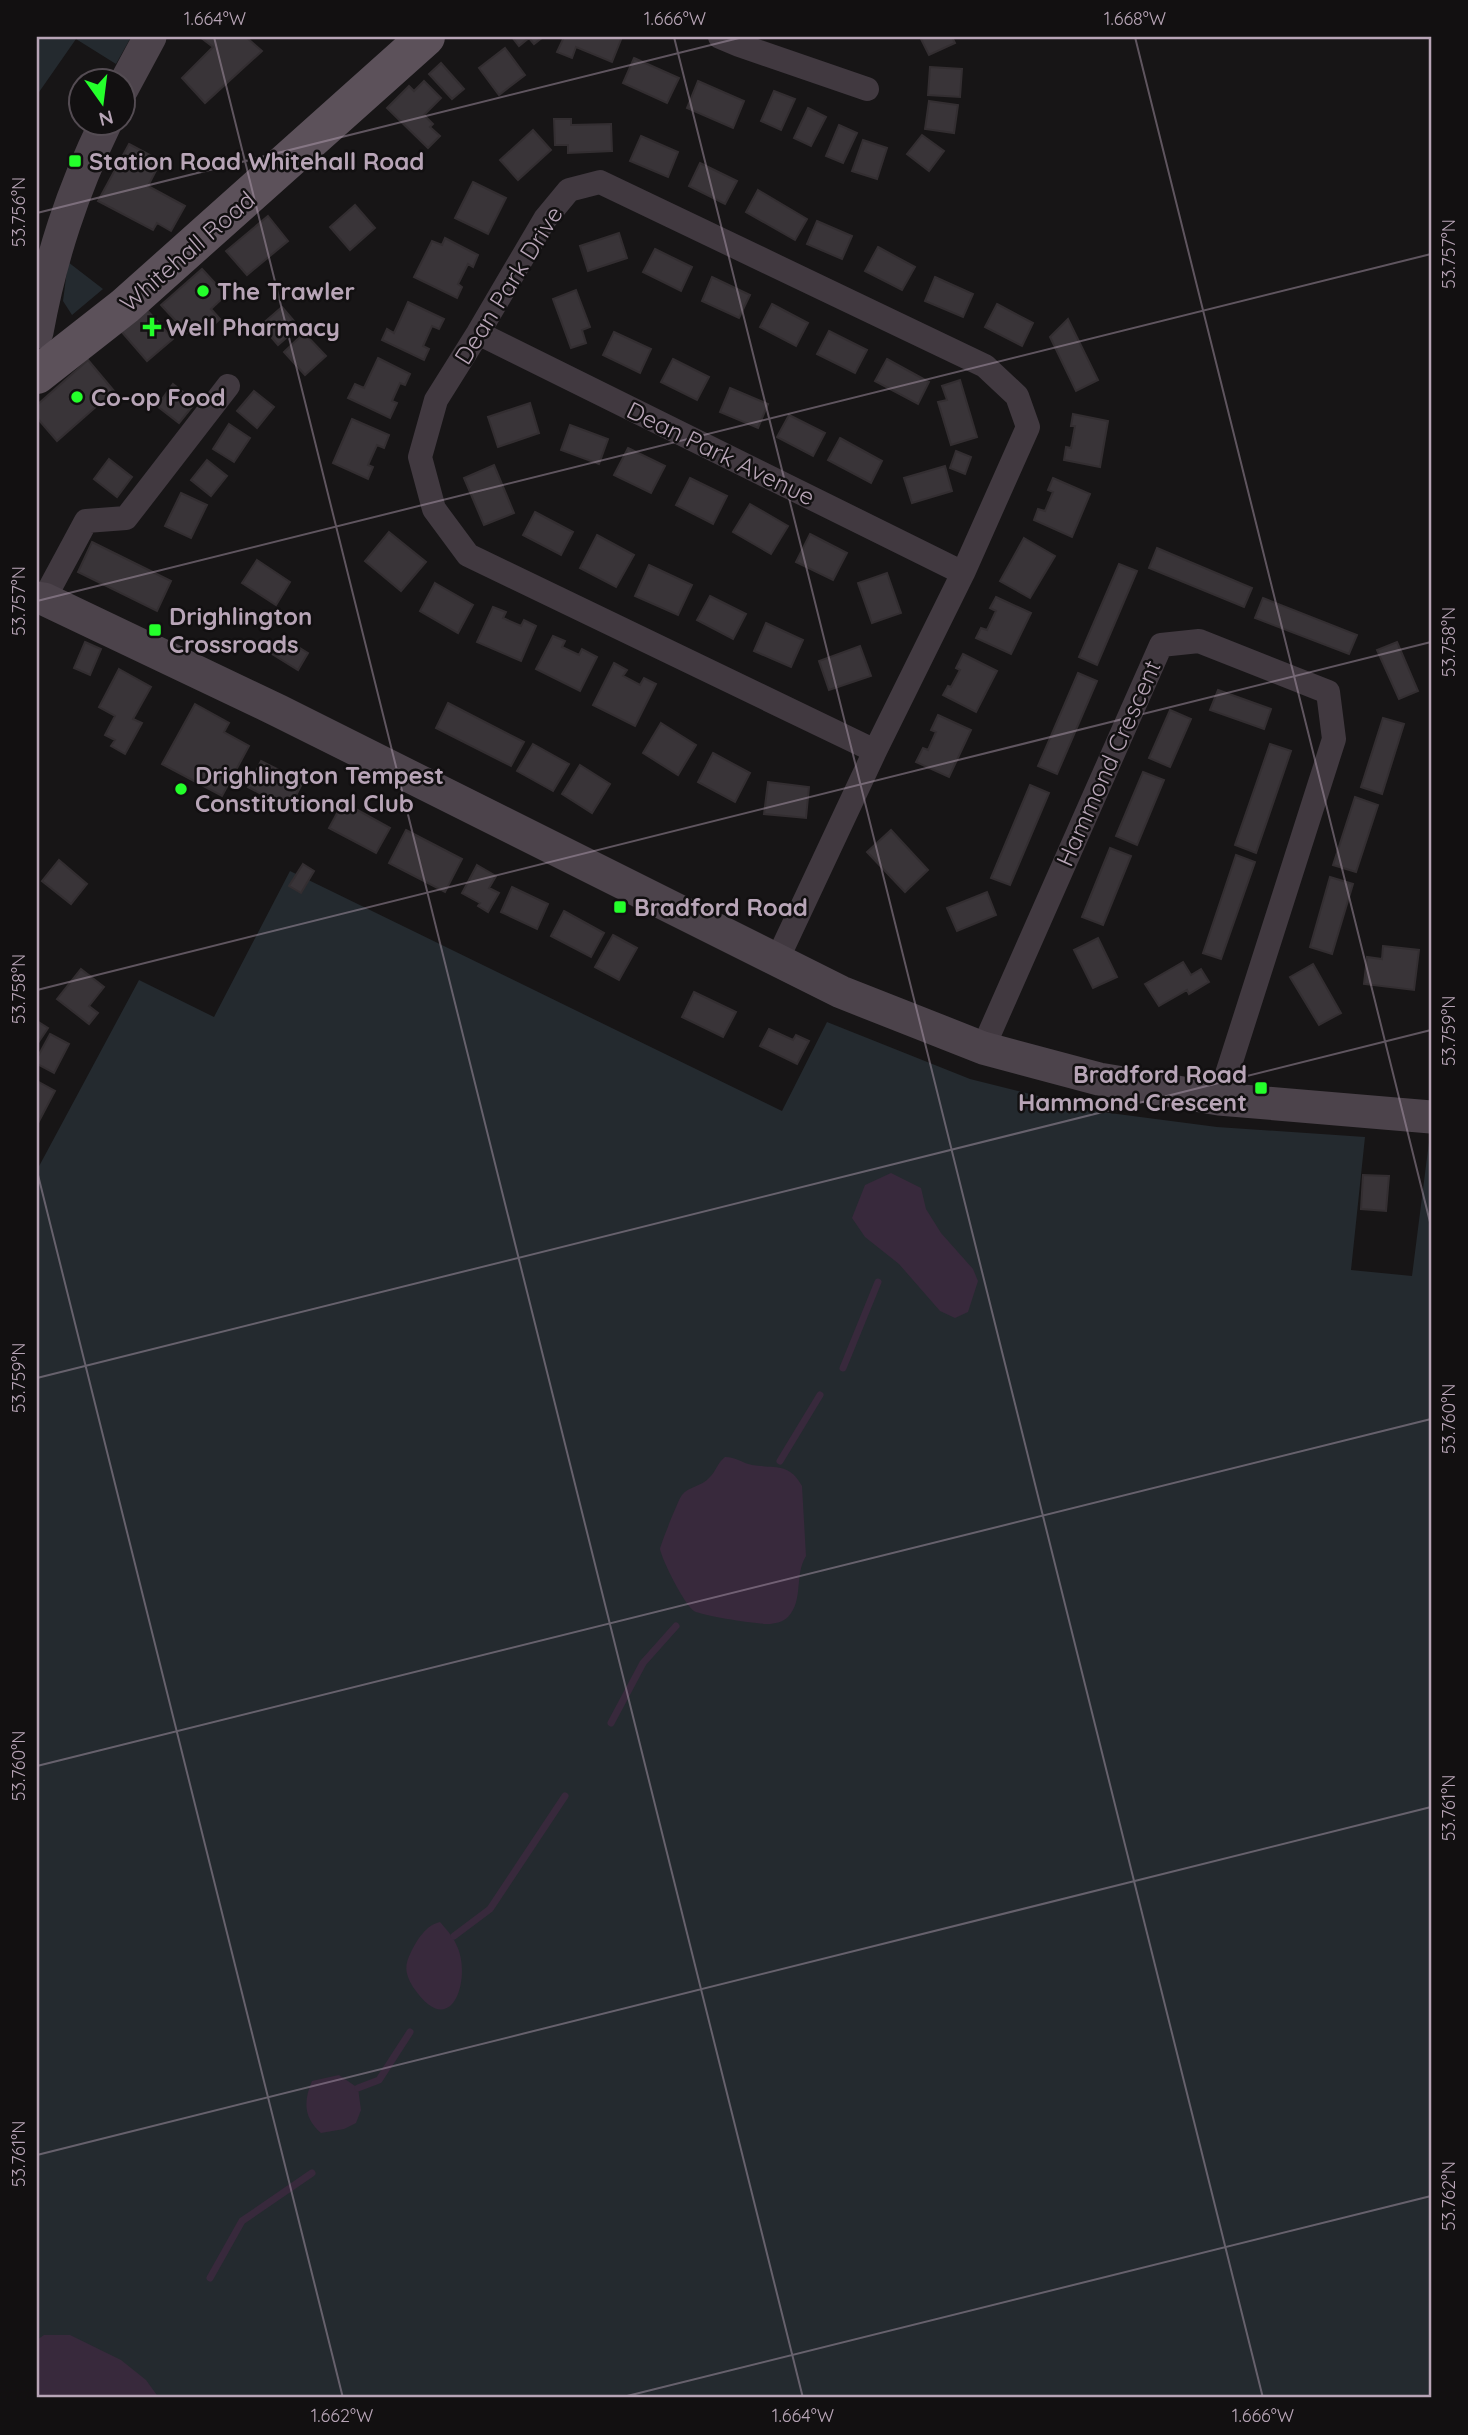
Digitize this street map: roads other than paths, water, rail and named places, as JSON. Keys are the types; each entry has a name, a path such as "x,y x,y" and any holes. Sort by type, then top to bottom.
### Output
{"main road":[{"path":"134,66 150,37"},
{"name":"Whitehall Road","path":"37,375 125,306 426,37"},
{"path":"37,332 60,234 84,168 99,136"},
{"path":"41,599 279,711 841,992 983,1048 1099,1079 1219,1098 1431,1117"}],"street":[{"path":"720,37 867,89"},
{"name":"Dean Park Drive","path":"777,960 875,751 963,573 1028,427 1017,396 985,366 600,182 569,190 545,219 436,400 420,457 435,509 468,555 875,751"},
{"name":"Dean Park Avenue","path":"478,333 963,573"},
{"path":"41,599 86,521 126,517 228,386"},
{"name":"Hammond Crescent","path":"983,1048 1161,645 1199,641 1328,692 1334,739 1219,1098"}],"waterway":[{"path":"843,1368 878,1282"},
{"path":"780,1461 820,1395"},
{"path":"611,1723 643,1663 676,1626"},
{"path":"454,1936 490,1909 565,1796"},
{"path":"358,2088 379,2080 410,2032"},
{"path":"210,2278 242,2221 312,2173"}],"place":[{"name":"Station Road Whitehall Road","path":"75,161"},
{"name":"The Trawler","path":"203,291"},
{"name":"Well Pharmacy","path":"152,327"},
{"name":"Co-op Food","path":"77,397"},
{"name":"Drighlington Crossroads","path":"155,630"},
{"name":"Drighlington Tempest Constitutional Club","path":"181,789"},
{"name":"Bradford Road","path":"620,907"},
{"name":"Bradford Road Hammond Crescent","path":"1261,1088"}]}
